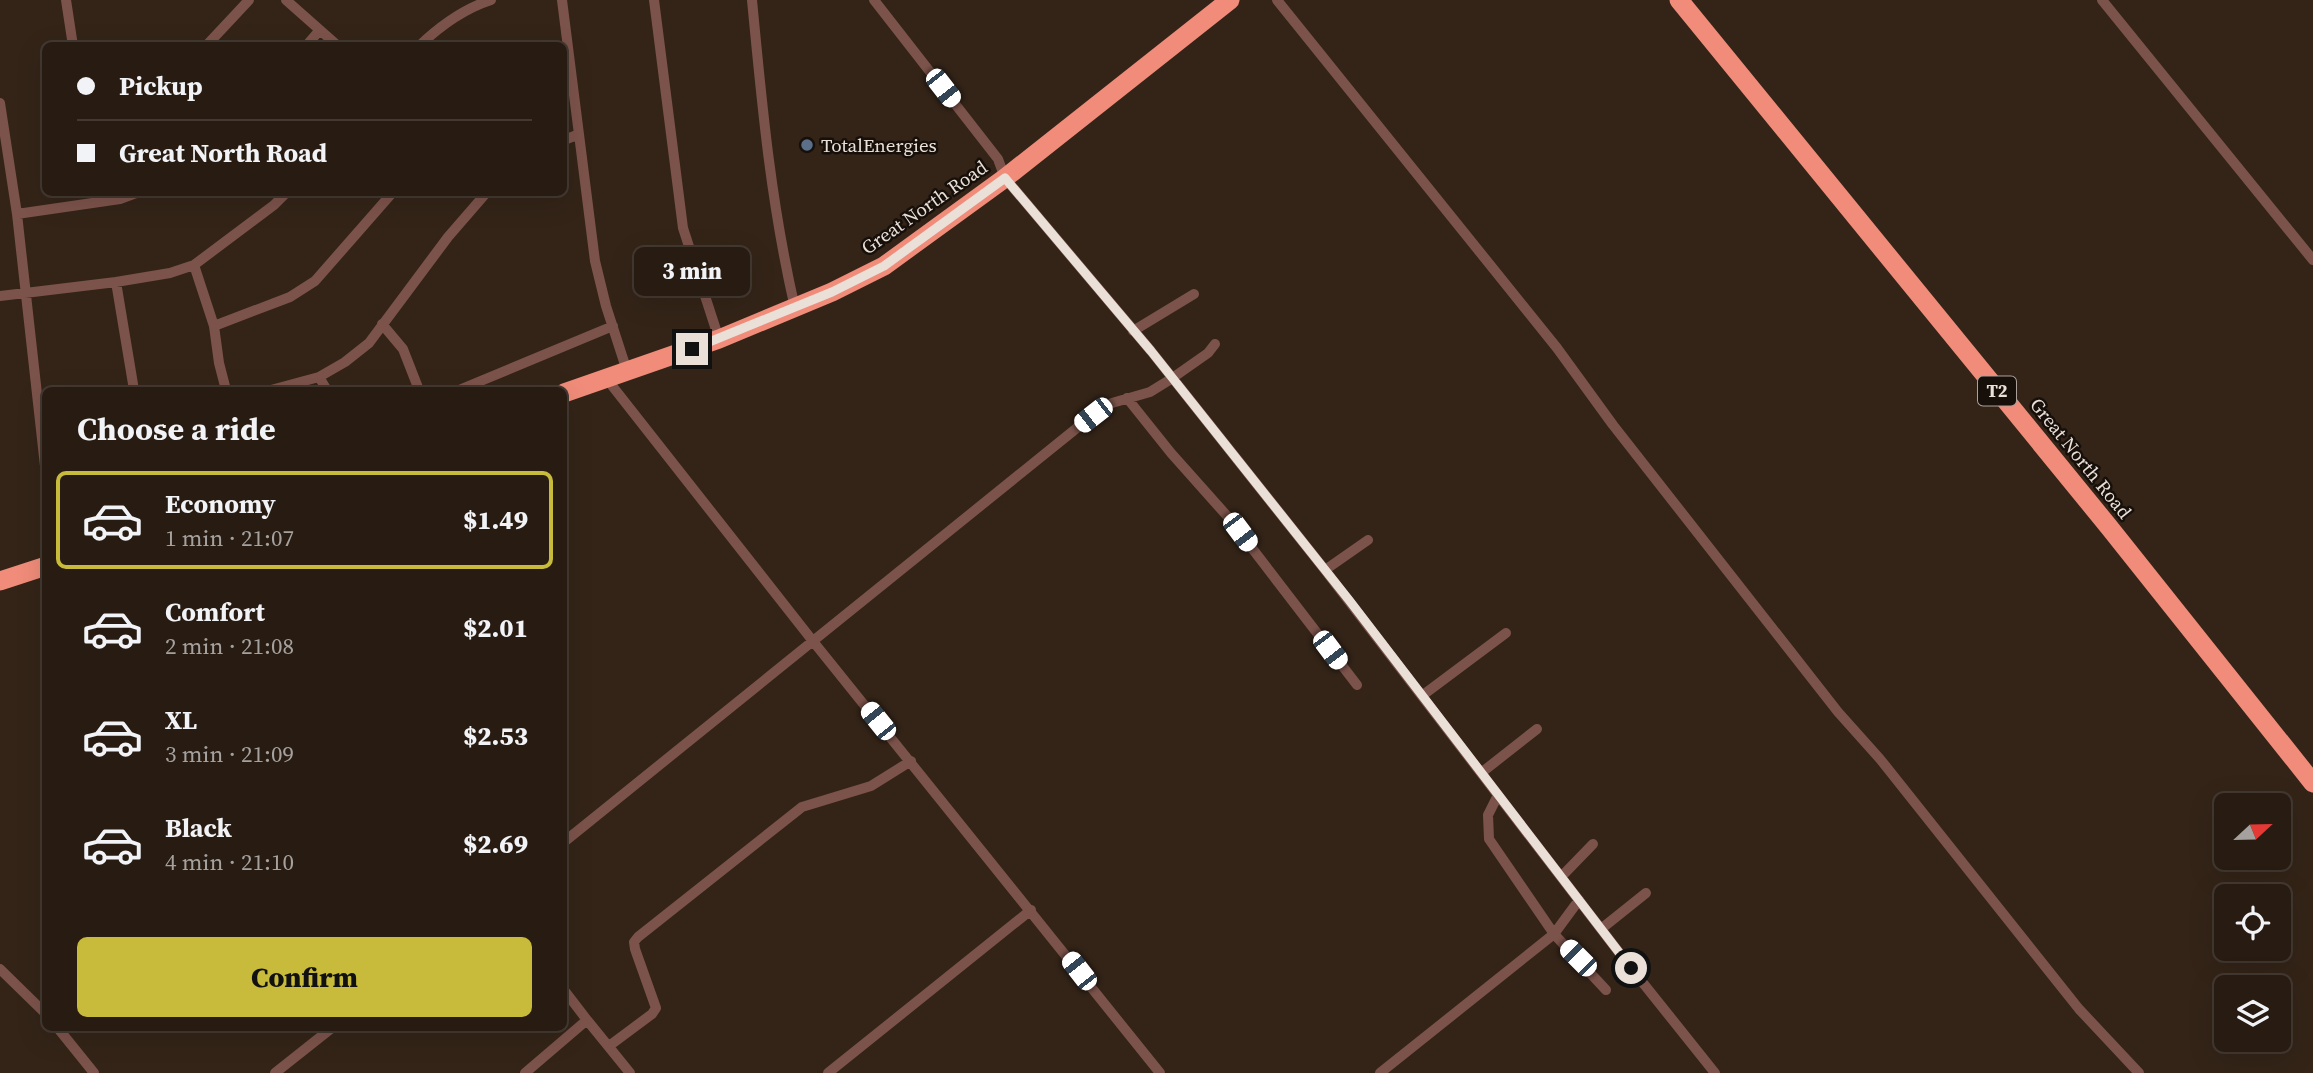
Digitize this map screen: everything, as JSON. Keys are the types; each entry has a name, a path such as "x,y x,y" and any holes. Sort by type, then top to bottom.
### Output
{"highway":[{"name":"Great North Road","path":"567,392 719,339 832,292 884,266 1005,178 1230,0"},
{"name":"Great North Road","path":"1679,0 2109,527 2313,783"},
{"path":"0,581 42,567"}],"street":[{"path":"66,0 72,42"},
{"path":"210,42 249,0"},
{"path":"286,0 333,42"},
{"path":"423,42 440,26 491,0"},
{"path":"562,0 565,42"},
{"path":"654,0 683,228 719,339"},
{"path":"751,0 769,173 780,243 795,308"},
{"path":"874,0 998,159 1005,178 1325,570 1715,1073"},
{"path":"1277,0 1558,348 1613,425 1838,712 1880,759 2080,1009 2139,1073"},
{"path":"2102,0 2313,260"},
{"path":"309,42 319,31"},
{"path":"567,68 595,261 627,371"},
{"path":"0,103 17,214 42,440"},
{"path":"567,139 577,135"},
{"path":"17,214 90,198 120,199 128,196"},
{"path":"0,296 116,282 194,265 283,196"},
{"path":"214,326 281,301 315,281 389,196"},
{"path":"282,387 319,377 345,362 369,343 484,196"},
{"path":"194,265 214,326 225,387"},
{"path":"116,282 134,387"},
{"path":"1132,331 1194,294"},
{"path":"382,324 403,349 418,387"},
{"path":"466,387 613,326"},
{"path":"567,840 1093,415 1112,403 1150,392 1171,380 1215,344"},
{"path":"319,377 325,387"},
{"path":"606,378 812,640 1160,1073"},
{"path":"1127,398 1228,517 1357,685"},
{"path":"1325,570 1368,540"},
{"path":"1423,695 1506,633"},
{"path":"1481,773 1537,729"},
{"path":"609,1046 652,1014 656,1008 635,949 634,942 638,937 802,807 871,786 911,761"},
{"path":"1497,795 1489,816 1489,839 1554,934 1606,990"},
{"path":"1561,877 1593,844"},
{"path":"1601,929 1646,893"},
{"path":"1380,1073 1554,934 1579,900"},
{"path":"828,1073 1031,910"},
{"path":"0,969 42,1010"},
{"path":"567,994 630,1073"},
{"path":"525,1073 586,1020"},
{"path":"60,1031 94,1073"},
{"path":"275,1073 328,1031"}],"place":[{"name":"TotalEnergies","path":"807,145"}],"route":[{"path":"692,349 832,292 884,266 1005,178 1151,351 1171,380 1231,451 1423,695 1631,968"}]}
